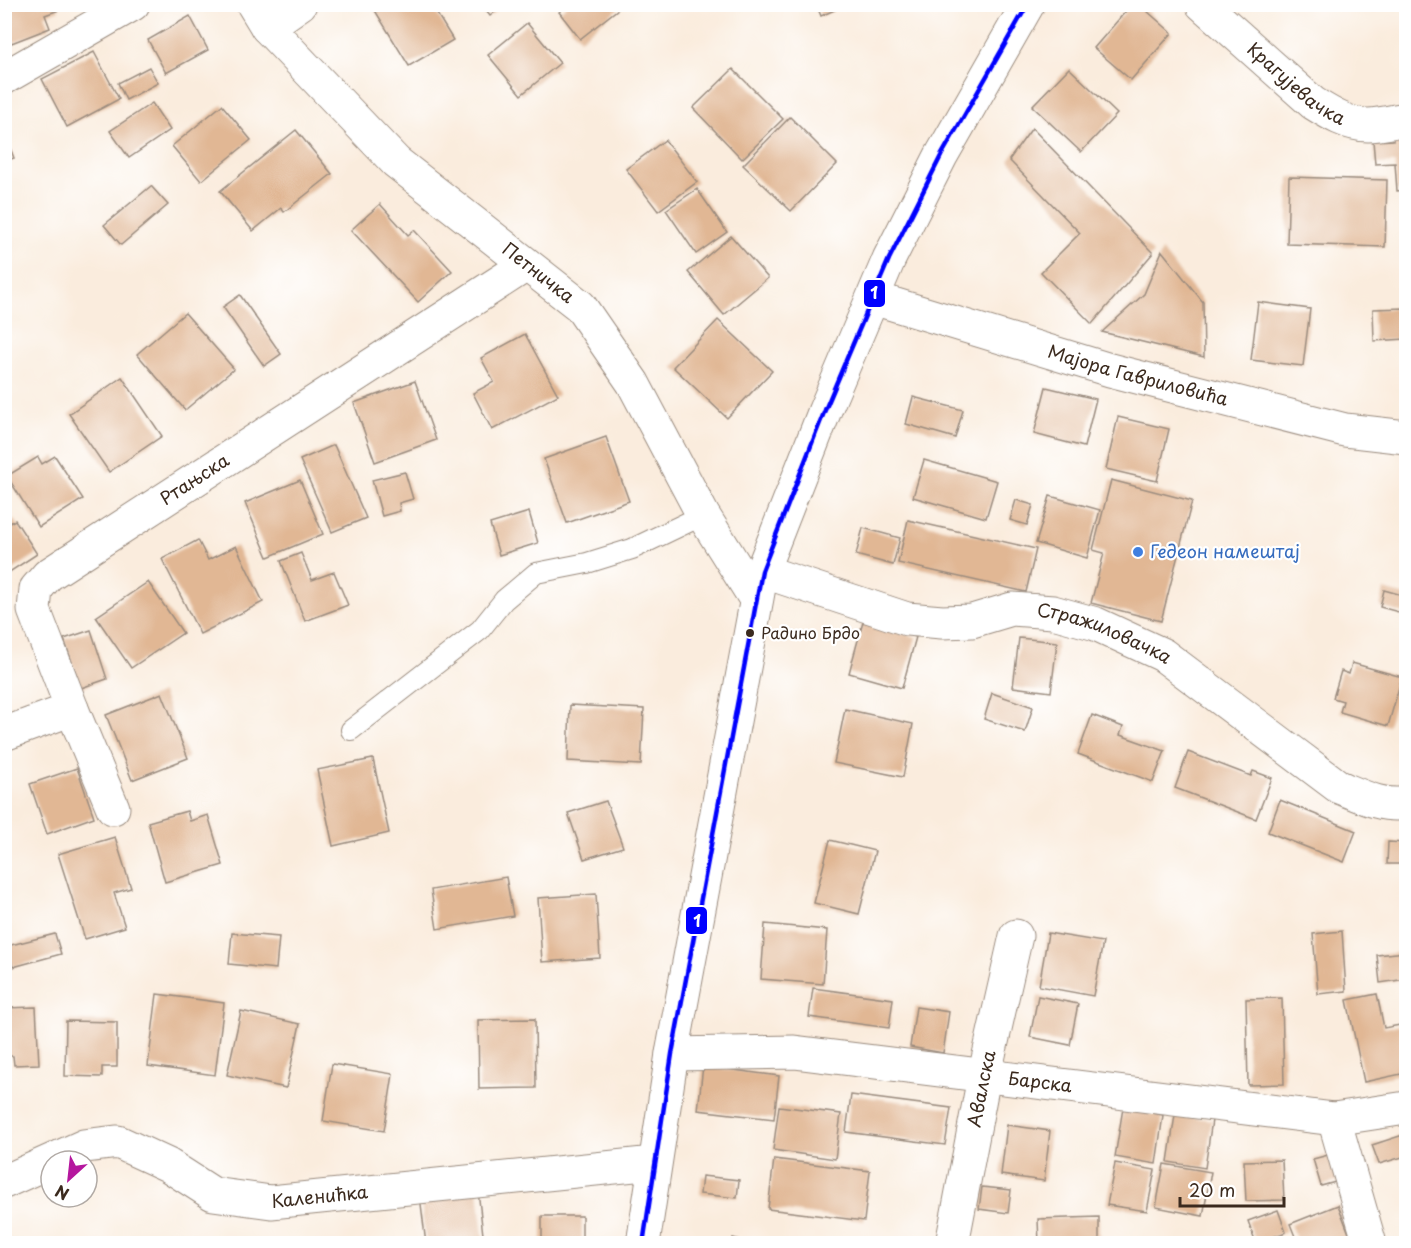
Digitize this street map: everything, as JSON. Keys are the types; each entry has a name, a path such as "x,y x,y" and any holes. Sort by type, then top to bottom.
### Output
{"street":[{"path":"4,78 133,4"},
{"path":"260,16 300,4"},
{"path":"643,1244 672,1054 758,584 825,410 889,259 978,88 1028,4"},
{"name":"Крагујевачка","path":"1202,4 1313,103 1328,113 1368,125 1407,119"},
{"name":"Петничка","path":"260,16 396,162 580,306 633,383 704,515 758,584"},
{"name":"Ртањска","path":"113,808 34,610 36,589 48,575 525,265"},
{"name":"Мајора Гавриловића","path":"873,298 1110,370 1345,430 1407,437"},
{"name":"Стражиловачка","path":"758,584 907,619 942,622 972,621 1012,609 1053,612 1096,624 1162,655 1339,787 1373,800 1400,805 1407,803"},
{"path":"4,734 72,709"},
{"name":"Авалска","path":"952,1244 984,1077 1016,936"},
{"name":"Барска","path":"672,1054 794,1052 1334,1119 1407,1108"},
{"path":"1334,1119 1370,1244"},
{"name":"Каленићка","path":"4,1182 84,1146 118,1142 168,1165 213,1194 271,1202 654,1163"}],"lane":[{"path":"351,730 480,630 504,600 536,573 587,563 632,549 704,515"}],"building":[{"path":"4,4 56,4 59,10 45,15 50,28 9,44 4,32"},
{"path":"371,4 431,4 453,40 409,66"},
{"path":"481,4 505,4 490,16"},
{"path":"568,4 615,4 618,9 580,39 559,12"},
{"path":"816,4 848,4 821,16"},
{"path":"1132,4 1139,4 1172,33 1131,80 1094,48"},
{"path":"190,16 208,50 166,73 148,40"},
{"path":"527,23 560,63 521,95 488,55"},
{"path":"94,52 119,99 67,127 42,79"},
{"path":"149,67 158,83 126,100 118,83"},
{"path":"1069,68 1117,114 1081,152 1032,106"},
{"path":"733,69 783,119 742,159 693,108"},
{"path":"152,103 170,130 129,158 110,131"},
{"path":"222,105 251,140 201,181 172,146"},
{"path":"790,117 837,164 791,211 743,165"},
{"path":"1032,128 1153,253 1092,324 1041,272 1080,233 1009,160"},
{"path":"296,130 332,174 284,212 281,208 253,231 220,191"},
{"path":"1406,132 1406,190 1397,191 1395,163 1375,164 1373,141 1393,140 1393,133"},
{"path":"5,135 14,158 5,161"},
{"path":"665,140 697,182 658,211 626,169"},
{"path":"1289,177 1387,180 1385,247 1287,244"},
{"path":"151,186 168,205 121,245 104,225"},
{"path":"697,189 727,232 696,254 666,210"},
{"path":"380,204 408,235 414,230 452,271 418,302 351,230"},
{"path":"731,236 768,278 724,315 688,272"},
{"path":"1162,251 1203,302 1204,357 1102,332 1144,294"},
{"path":"240,295 281,354 264,366 223,307"},
{"path":"1258,302 1310,309 1303,366 1251,360"},
{"path":"1406,308 1406,339 1374,341 1373,309"},
{"path":"185,313 234,369 185,410 137,354"},
{"path":"718,320 772,371 727,418 673,367"},
{"path":"525,334 558,395 492,430 473,393 494,382 481,358"},
{"path":"122,377 162,436 109,472 69,414"},
{"path":"415,381 436,440 375,462 354,403"},
{"path":"1046,387 1096,399 1084,447 1034,434"},
{"path":"913,397 963,410 955,438 906,424"},
{"path":"1118,417 1169,429 1157,481 1106,469"},
{"path":"606,437 629,501 567,523 544,459"},
{"path":"334,445 366,518 332,532 300,460"},
{"path":"55,456 83,499 39,527 7,476 38,457 42,464"},
{"path":"924,460 997,481 986,518 913,497"},
{"path":"405,472 413,499 399,503 400,511 382,516 372,480"},
{"path":"300,480 323,534 268,557 245,503"},
{"name":"Гедеон намештај","path":"1111,480 1192,501 1161,621 1091,603 1104,553 1093,550"},
{"path":"1050,496 1100,510 1087,558 1036,543"},
{"path":"1016,500 1033,505 1027,525 1010,520"},
{"path":"529,512 538,543 499,555 490,524"},
{"path":"15,520 37,554 8,573 4,567 4,526"},
{"path":"908,520 1036,549 1026,592 898,563"},
{"path":"863,528 900,538 893,565 856,555"},
{"path":"198,540 208,560 236,546 263,602 200,634 162,559"},
{"path":"301,553 312,580 334,572 348,605 305,621 281,561"},
{"path":"148,582 183,633 131,668 96,617"},
{"path":"1384,590 1406,596 1406,614 1380,607"},
{"path":"863,622 916,637 902,688 849,673"},
{"path":"91,630 107,679 81,688 64,639"},
{"path":"1019,638 1057,642 1051,692 1013,687"},
{"path":"1352,663 1402,677 1388,726 1340,712 1343,701 1333,698 1341,671 1349,674"},
{"path":"162,693 188,758 132,780 106,715"},
{"path":"992,693 1033,707 1025,732 984,719"},
{"path":"570,705 644,709 641,765 568,761"},
{"path":"845,709 913,724 903,777 834,763"},
{"path":"1092,715 1123,727 1120,735 1165,751 1153,782 1078,754"},
{"path":"1188,752 1251,776 1253,771 1272,778 1256,819 1175,788"},
{"path":"373,759 389,833 333,846 317,770"},
{"path":"77,768 94,817 47,834 30,784"},
{"path":"1280,800 1356,831 1344,862 1268,832"},
{"path":"606,801 623,847 584,859 568,813"},
{"path":"187,811 190,821 208,815 223,865 165,882 148,822"},
{"path":"115,837 131,888 114,893 125,927 85,939 58,854"},
{"path":"830,840 875,851 859,914 814,903"},
{"path":"1388,842 1406,843 1406,864 1387,864"},
{"path":"506,877 513,916 437,929 431,890"},
{"path":"596,894 600,958 542,962 538,898"},
{"path":"765,924 827,930 823,984 761,979"},
{"path":"1342,931 1346,991 1318,994 1313,934"},
{"path":"232,933 279,937 276,969 229,964"},
{"path":"1048,933 1103,942 1093,996 1039,986"},
{"path":"55,934 61,954 13,967 7,946"},
{"path":"1406,952 1406,979 1380,983 1377,955"},
{"path":"813,988 893,999 889,1028 809,1017"},
{"path":"157,994 224,1003 215,1075 148,1066"},
{"path":"1377,994 1384,1028 1406,1024 1406,1073 1364,1082 1347,1000"},
{"path":"1038,996 1078,1004 1070,1045 1030,1037"},
{"path":"1282,998 1284,1084 1248,1085 1246,999"},
{"path":"36,1007 39,1064 14,1065 13,1056 4,1056 4,1008"},
{"path":"916,1007 949,1012 943,1053 910,1047"},
{"path":"241,1011 300,1024 286,1088 227,1075"},
{"path":"535,1019 536,1088 479,1089 478,1020"},
{"path":"66,1021 117,1022 117,1067 102,1067 102,1077 65,1076"},
{"path":"332,1064 393,1074 384,1131 323,1121"},
{"path":"703,1066 779,1076 774,1119 698,1110"},
{"path":"851,1095 951,1108 945,1145 846,1132"},
{"path":"779,1106 841,1114 835,1159 773,1150"},
{"path":"1123,1108 1163,1115 1156,1164 1115,1157"},
{"path":"1175,1115 1212,1120 1205,1168 1168,1162"},
{"path":"1007,1125 1050,1131 1044,1181 1001,1175"},
{"path":"1406,1134 1406,1156 1379,1164 1372,1145"},
{"path":"1332,1154 1339,1181 1321,1186 1313,1159"},
{"path":"774,1159 870,1171 864,1221 768,1209"},
{"path":"1282,1160 1284,1200 1246,1201 1244,1161"},
{"path":"1115,1163 1155,1170 1147,1211 1107,1205"},
{"path":"1164,1164 1211,1172 1203,1216 1156,1207"},
{"path":"702,1176 739,1180 737,1198 700,1194"},
{"path":"982,1187 1011,1190 1008,1213 979,1209"},
{"path":"478,1190 484,1244 426,1244 420,1196"},
{"path":"1338,1205 1353,1244 1298,1244 1290,1224"},
{"path":"1278,1210 1286,1232 1256,1243 1248,1221"},
{"path":"542,1216 582,1216 582,1244 542,1244"},
{"path":"1099,1217 1099,1244 1039,1244 1038,1219"},
{"path":"733,1238 753,1243 753,1244 732,1244"}],"transit line":[{"name":"1","path":"643,1244 672,1054 762,571 825,410 889,259 941,156 1028,4"}],"place":[{"name":"Гедеон намештај","path":"1138,552"},
{"name":"Радино Брдо","path":"750,633"}]}
